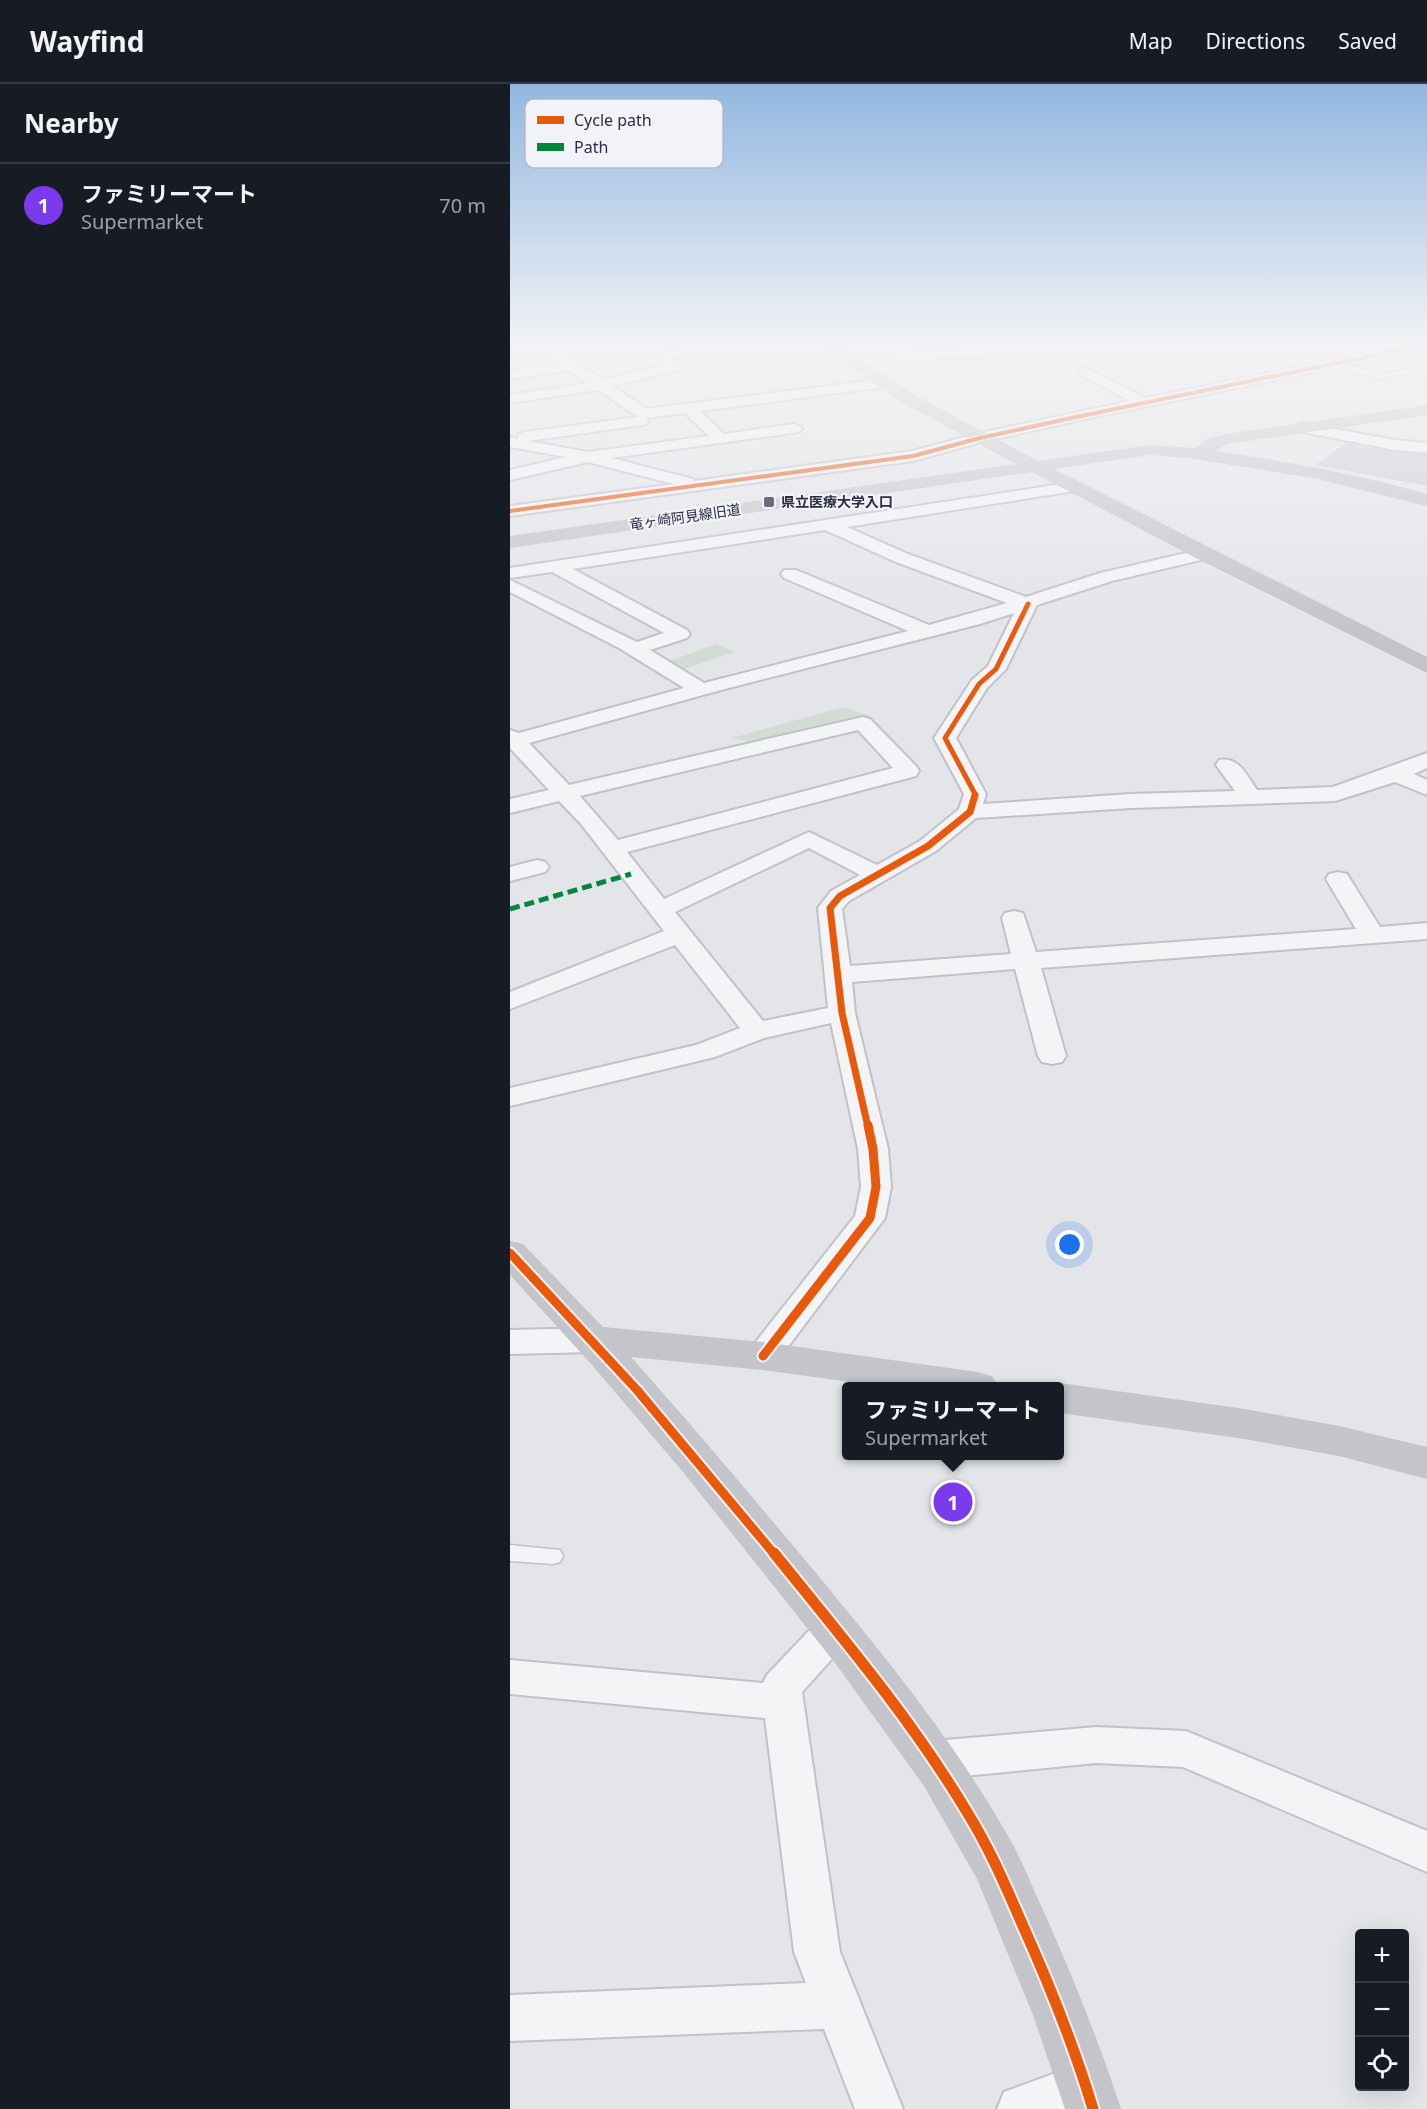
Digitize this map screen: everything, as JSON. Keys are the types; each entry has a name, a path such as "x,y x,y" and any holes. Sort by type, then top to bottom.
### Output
{"street":[{"path":"510,475 540,470 588,457 717,440"},
{"path":"510,511 904,458 974,440"},
{"path":"983,440 1203,554 1427,666"},
{"path":"1199,454 1205,446 1229,440"},
{"path":"1365,440 1427,448"},
{"path":"510,441 588,457 698,485"},
{"path":"510,454 539,448"},
{"name":"竜ヶ崎阿見線旧道","path":"510,542 1150,450 1199,454 1352,480 1427,500"},
{"path":"510,573 1075,487"},
{"path":"826,524 902,558 1028,604"},
{"path":"756,1031 612,849 564,794 511,739 928,632 1028,604 1060,591 1106,577 1203,554"},
{"path":"554,566 680,634 635,649"},
{"path":"790,574 928,632"},
{"path":"510,585 635,649 702,690"},
{"path":"970,812 975,794 945,738 980,684 996,669 1028,604"},
{"path":"510,806 864,723 908,771 612,849"},
{"path":"763,1356 870,1218 876,1187 873,1149 842,1013 837,975 830,908 840,896 928,846 970,812 1131,801 1335,794 1396,774 1427,760"},
{"path":"1227,765 1251,797"},
{"path":"1396,774 1427,788"},
{"path":"660,910 809,839 877,874"},
{"path":"510,874 537,867"},
{"path":"1338,879 1372,935"},
{"path":"1014,918 1028,961 1052,1056"},
{"path":"837,975 1427,931"},
{"path":"510,1001 679,934"},
{"path":"510,1097 705,1051 756,1031 842,1013"},
{"path":"510,1253 594,1340 658,1411 876,1680 934,1760 992,1855 1038,1959 1090,2098 1021,2109"},
{"path":"510,1342 594,1340 763,1356 949,1382"},
{"path":"1064,1399 1245,1424 1338,1441 1427,1463"},
{"path":"835,1629 781,1687 818,1952 879,2109"},
{"path":"510,1677 783,1702"},
{"path":"934,1760 1096,1745 1186,1749 1427,1852"},
{"path":"510,2018 839,2006"}],"lane":[{"path":"510,1553 553,1556"}],"shaded area":[{"path":"717,644 734,652 681,670 667,662"},
{"path":"843,707 869,716 756,743 732,738"}],"building":[{"path":"1345,443 1427,455 1427,486 1316,465"}],"marked path":[{"path":"510,909 631,874"}],"cycle path":[{"path":"510,511 913,456 974,440"},
{"path":"763,1356 870,1218 876,1187 873,1149 842,1013 830,908 840,896 928,846 970,812 975,794 945,738 979,684 996,669 1028,604"},
{"path":"510,1253 606,1355 697,1461 851,1649 941,1770 968,1812 1000,1872 1042,1969 1078,2062 1093,2109"}],"place":[{"name":"県立医療大学入口","path":"769,502"},
{"name":"ファミリーマート","path":"953,1502"}]}
